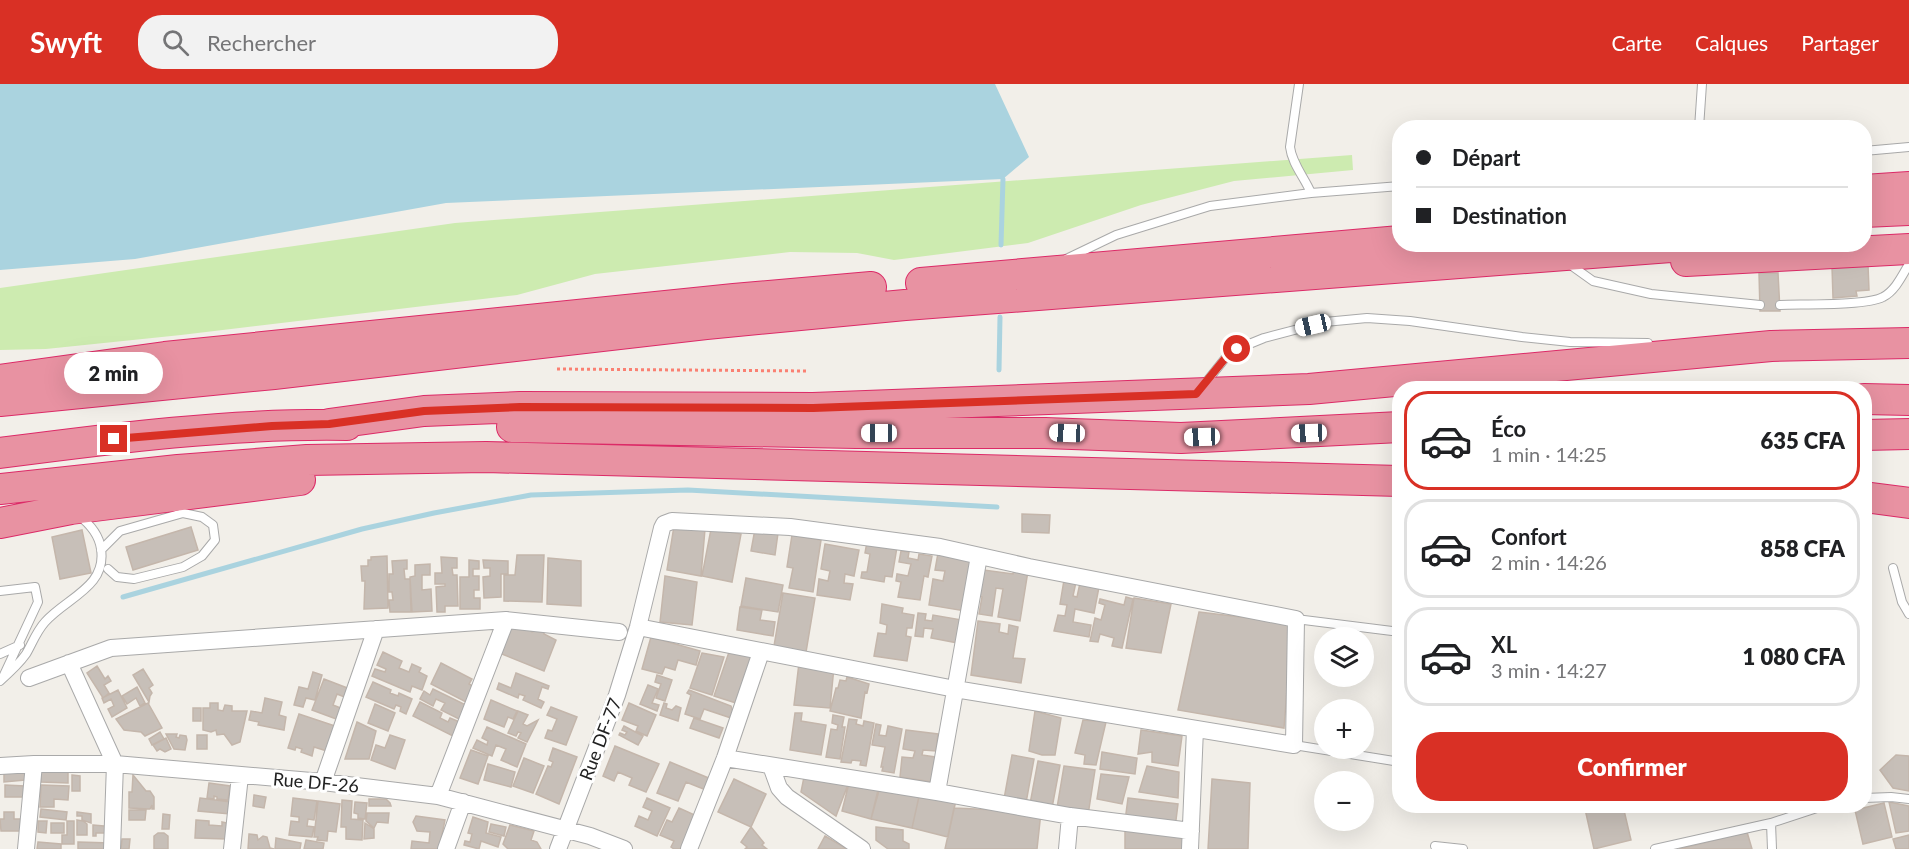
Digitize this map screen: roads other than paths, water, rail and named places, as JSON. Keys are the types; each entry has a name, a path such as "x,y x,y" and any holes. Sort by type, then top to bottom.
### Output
{"highway":[{"path":"1872,189 1909,187"},
{"path":"1872,212 1909,210"},
{"path":"1872,234 1909,232"},
{"path":"0,380 165,357 734,299 1392,242"},
{"path":"1872,251 1909,249"},
{"path":"0,401 274,374 706,324 905,304 1604,252"},
{"path":"1471,262 1572,266 1850,252"},
{"path":"329,424 424,411 520,407 813,408 1196,394 1309,388 1771,346 1909,343"},
{"path":"1872,399 1909,400"},
{"path":"0,453 174,433 329,424 856,433 1045,433 1180,438 1392,428"},
{"path":"1872,435 1909,434"},
{"path":"0,523 71,509 486,457"},
{"path":"0,489 178,470 307,460 486,457 1392,481"},
{"path":"1182,474 1392,464"},
{"path":"1872,498 1909,502"}],"street":[{"name":"Rue DF-77","path":"558,849 617,695 638,627 662,528 667,522 790,527 940,547 979,556"},
{"path":"638,627 955,689 1294,745 1296,619 979,556 955,689 937,792"},
{"path":"438,796 506,620"},
{"path":"29,678 111,648 506,620 619,632"},
{"path":"323,782 376,629"},
{"path":"689,849 725,758 761,652"},
{"path":"69,663 115,764 112,849"},
{"path":"1190,849 1195,729"},
{"path":"725,758 1070,816 1191,831"},
{"path":"26,849 34,764"},
{"name":"Rue DF-26","path":"0,766 115,764 323,782 438,796 566,829 624,849"},
{"path":"771,766 779,788 787,797 862,849"},
{"path":"232,849 240,776"},
{"path":"446,849 464,802"},
{"path":"1067,849 1070,816"}],"lane":[{"path":"1299,84 1290,147 1291,157 1311,193"},
{"path":"1700,120 1702,84"},
{"path":"1872,150 1909,147"},
{"path":"1036,273 1116,235 1210,206 1311,193 1392,187"},
{"path":"1780,304 1863,302 1882,297 1899,282 1909,264"},
{"path":"1572,266 1593,281 1651,294 1760,305"},
{"path":"1196,394 1227,356 1237,349 1264,338 1325,322 1367,318 1410,321 1570,342 1653,344"},
{"path":"1689,344 1771,346"},
{"path":"0,681 25,655 34,637 47,620 94,580 101,569 100,541 90,524 71,509"},
{"path":"101,550 120,531 183,513 202,517 213,525 215,540 202,556 183,567 134,579 117,577 108,569"},
{"path":"1893,568 1902,602 1909,614"},
{"path":"0,591 35,586 38,602 0,681"},
{"path":"1296,619 1392,631"},
{"path":"0,654 34,637"},
{"path":"1294,745 1392,761"},
{"path":"1872,796 1909,799"},
{"path":"1655,849 1771,823 1802,813"},
{"path":"1771,823 1772,849"},
{"path":"1435,846 1463,849"}],"water":[{"path":"0,84 995,84 1029,157 1003,179 446,203 135,259 0,270"}],"waterway":[{"path":"1001,245 1003,179"},
{"path":"999,370 1000,317"},
{"path":"123,597 362,529 531,495 688,490 997,507"}]}
